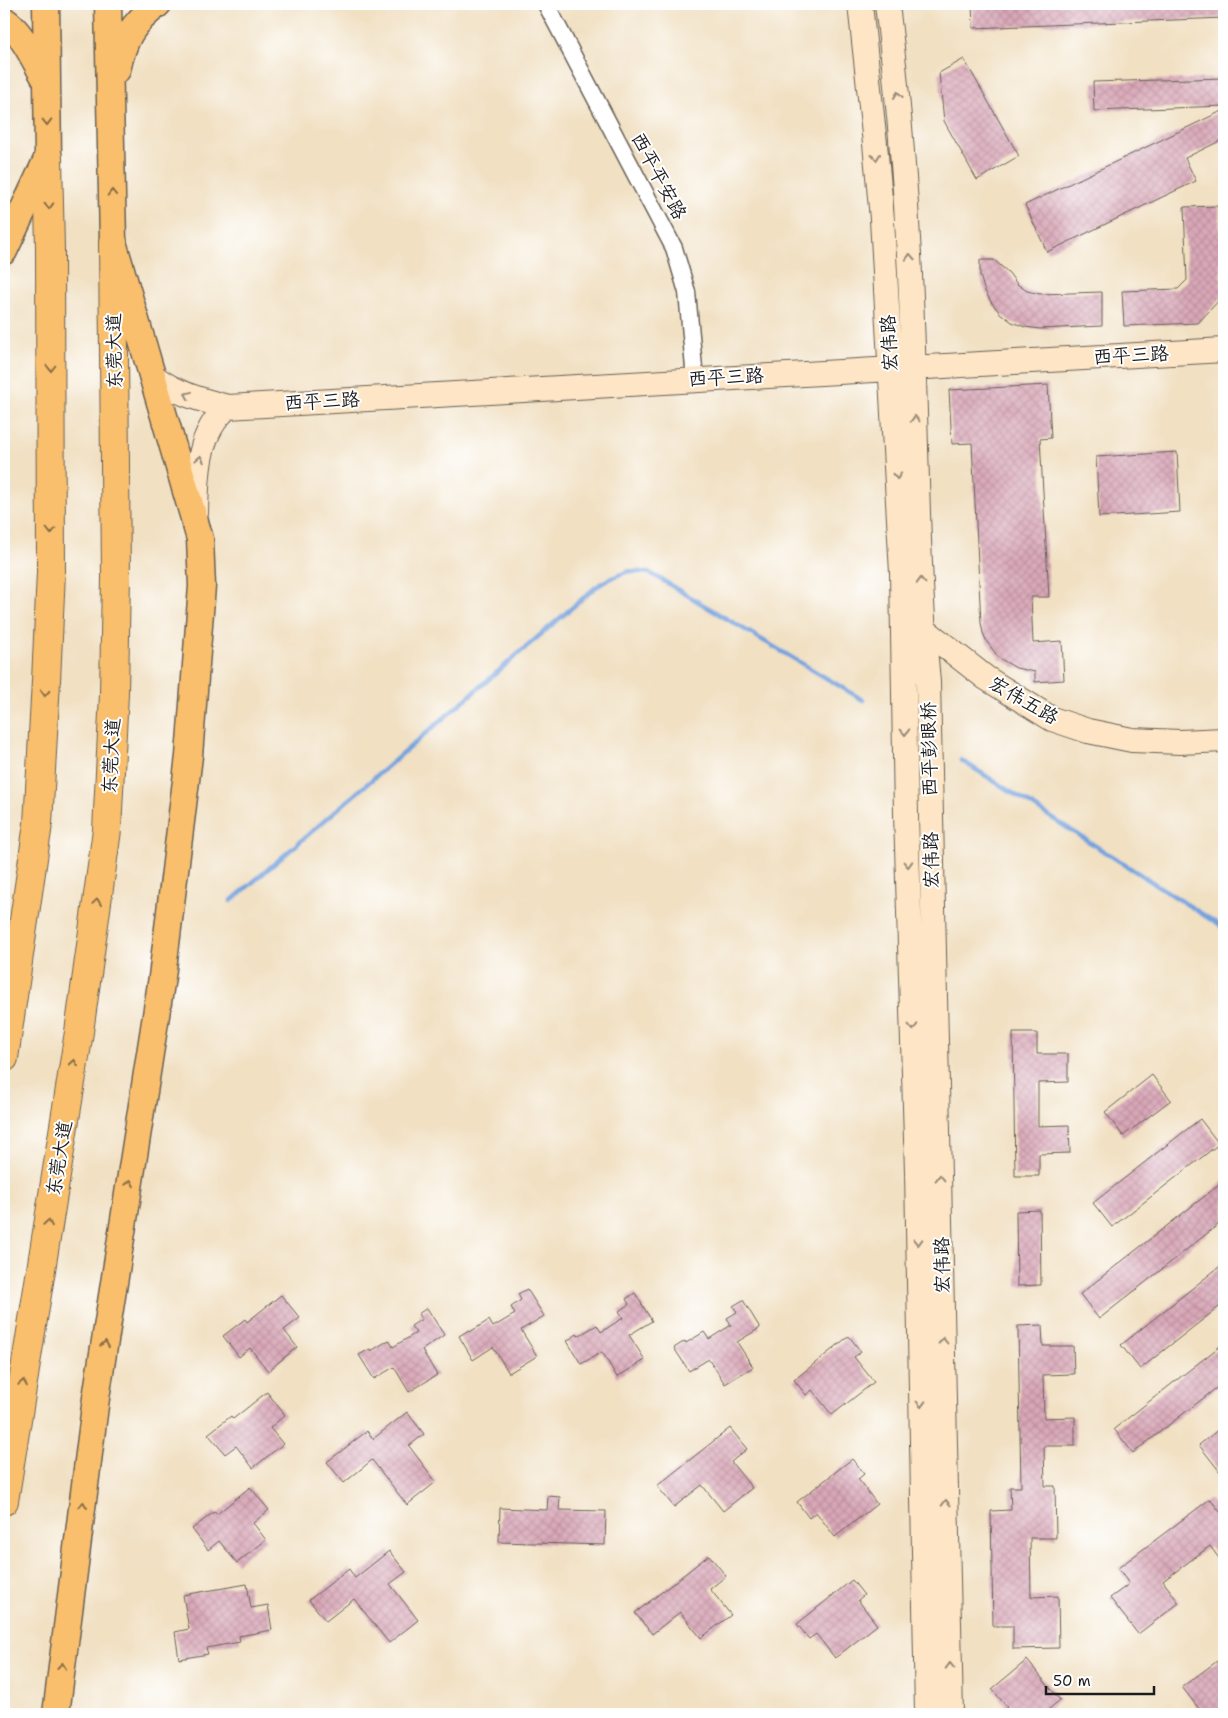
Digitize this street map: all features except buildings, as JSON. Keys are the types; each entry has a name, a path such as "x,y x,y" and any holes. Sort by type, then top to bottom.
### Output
{"highway":[{"path":"4,1058 38,824 47,662 51,572 48,157"},
{"name":"东莞大道","path":"4,1501 79,1032 107,830 114,694 116,576 113,242"}],"main road":[{"path":"4,251 48,157 46,4"},
{"name":"东莞大道","path":"108,4 113,242"},
{"path":"111,100 123,45 140,18 158,4"},
{"path":"4,20 11,24 47,81"},
{"path":"56,1714 96,1398 162,977 188,766 202,586 200,539 113,242"}],"street":[{"name":"西平平安路","path":"546,4 674,248 688,292 695,379"},
{"name":"宏伟路","path":"860,4 882,218 902,367 914,629 928,682"},
{"name":"宏伟路","path":"887,4 904,166 911,280 902,367"},
{"name":"西平三路","path":"152,375 164,385 193,397 228,407 1224,350"},
{"path":"196,524 196,479 203,442 217,416 228,407"},
{"name":"宏伟路","path":"904,683 914,629"},
{"name":"宏伟五路","path":"914,629 986,678 1052,719 1088,731 1132,740 1180,742 1224,740"},
{"name":"宏伟五路","path":"914,629 980,689 1046,729 1082,743 1130,752 1182,755 1224,753"},
{"name":"西平彭眼桥","path":"928,682 930,815"},
{"name":"西平彭眼桥","path":"904,683 906,816"},
{"name":"宏伟路","path":"930,815 951,1714"},
{"name":"宏伟路","path":"906,816 917,1172 927,1714"}],"waterway":[{"path":"231,901 596,587 609,579 629,571 650,573 863,700"},
{"path":"961,760 1224,928"}]}
